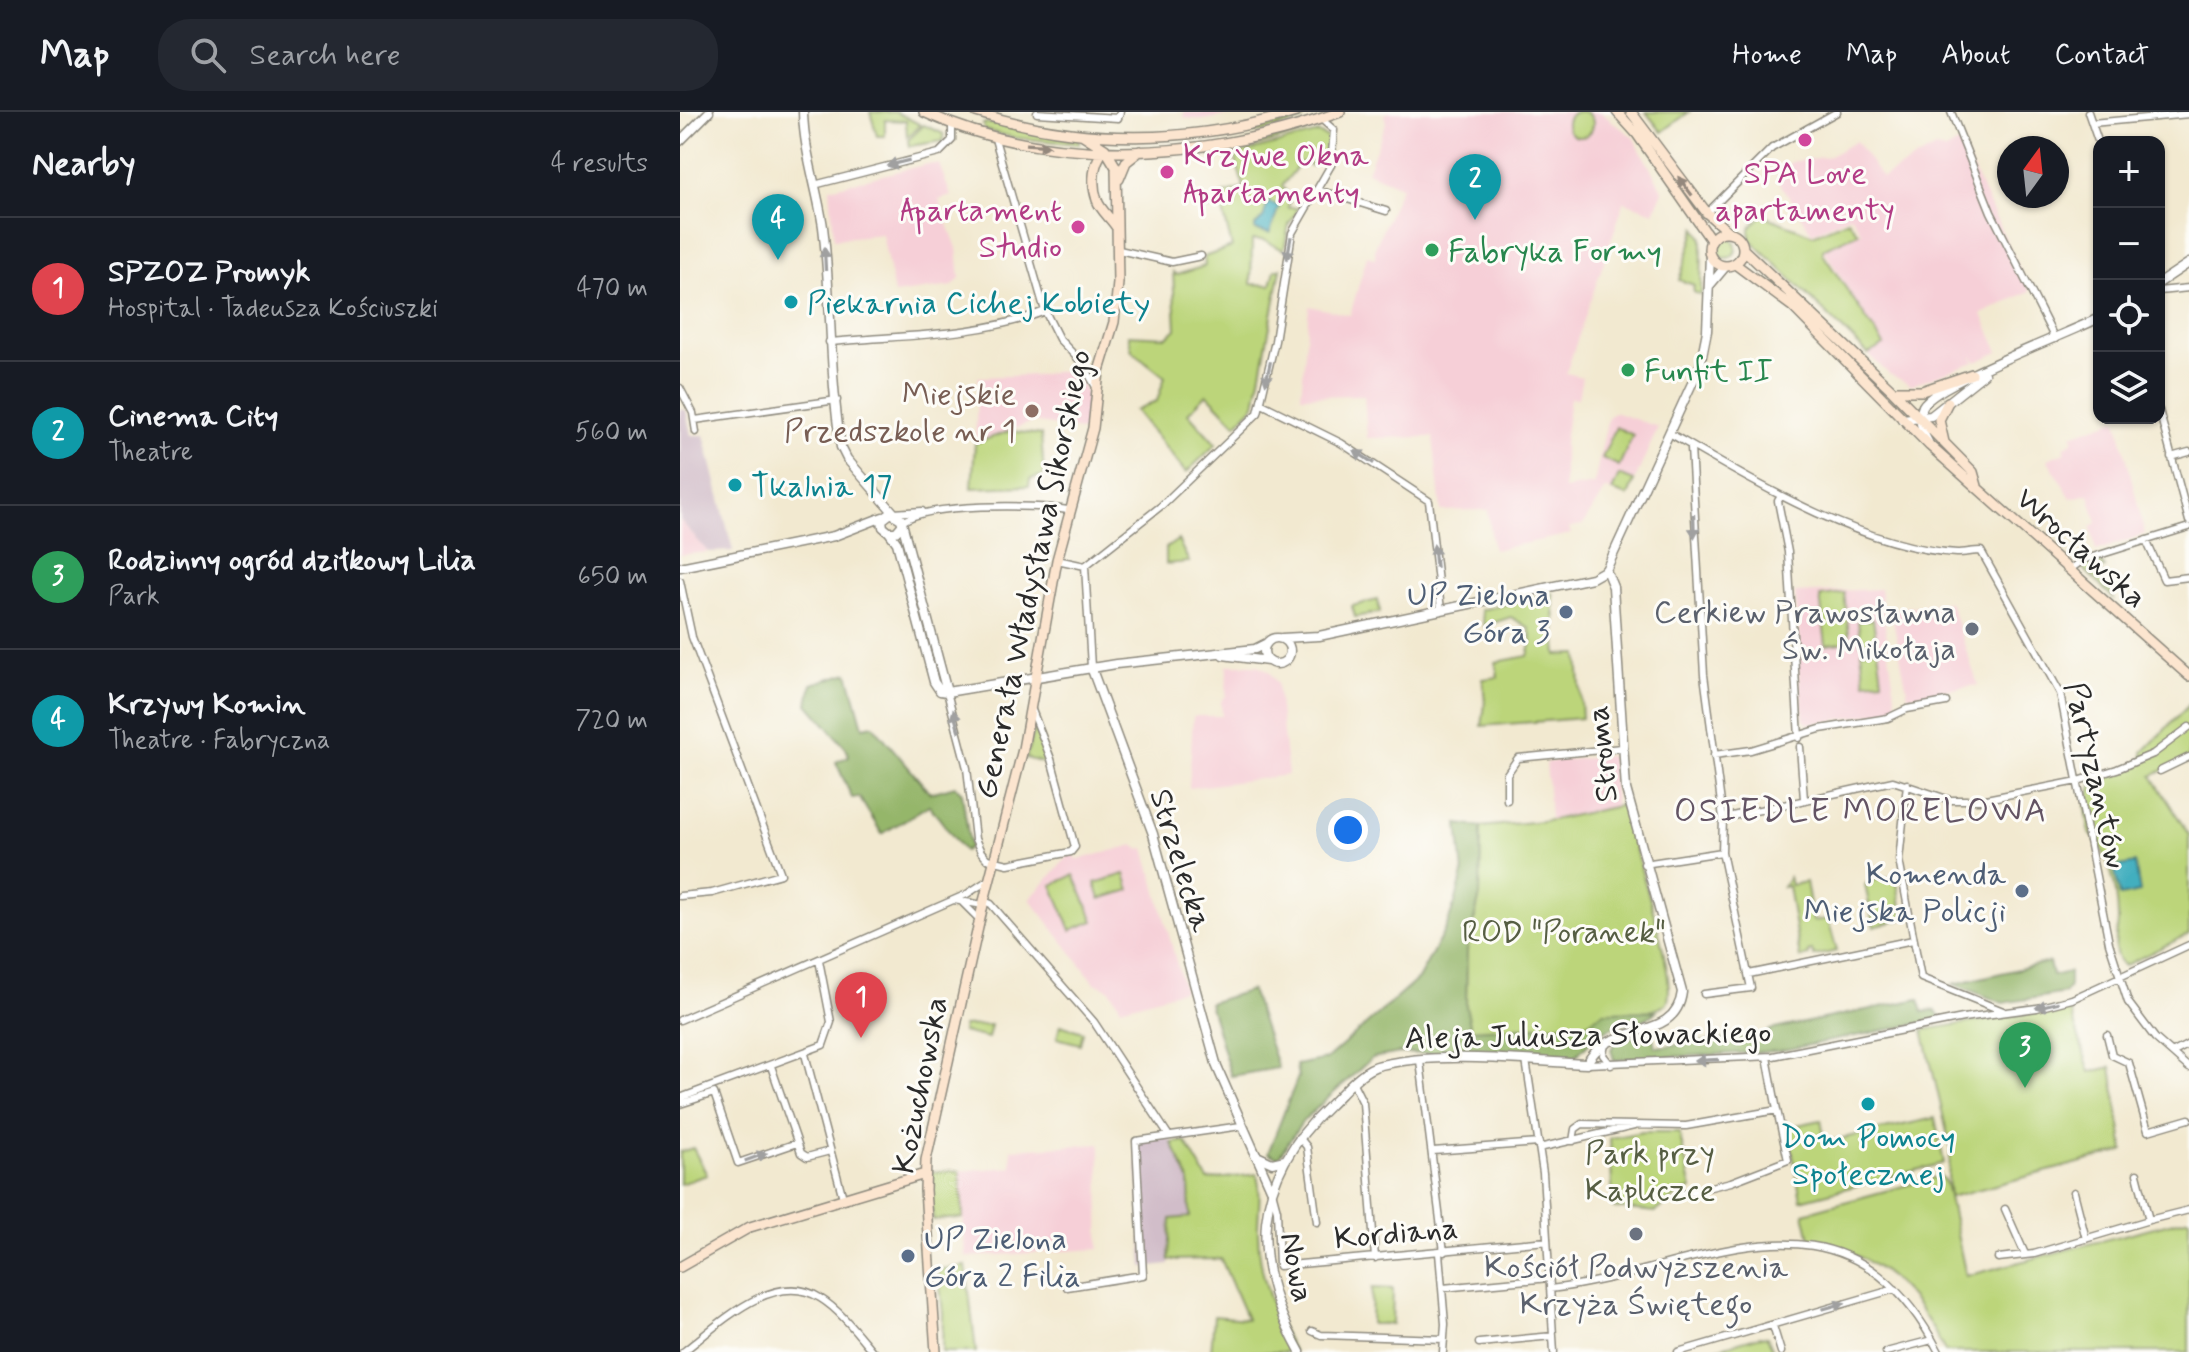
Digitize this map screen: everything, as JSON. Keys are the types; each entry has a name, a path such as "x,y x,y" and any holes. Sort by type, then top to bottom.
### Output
{"main road":[{"path":"924,112 995,139 1140,151 1240,141 1340,112"},
{"path":"979,134 977,124 981,113 1032,127 1123,137 1181,135 1237,127 1296,112"},
{"path":"1617,112 1637,134 1666,180 1708,231 1710,254 1716,262 1731,265 1743,249 1738,237 1707,213 1631,112"},
{"path":"1237,127 1240,141"},
{"path":"1083,135 1105,149"},
{"path":"1118,231 1096,200 1095,162 1105,149 1123,137"},
{"path":"1082,148 1095,162"},
{"name":"Generała Władysława Sikorskiego","path":"990,878 1038,676 1068,510 1093,428 1096,387 1117,305 1119,182 1116,167 1105,149"},
{"path":"1119,182 1126,162 1140,151"},
{"path":"1711,240 1727,231"},
{"name":"Wrocławska","path":"1743,249 1893,391 1973,472 1977,486"},
{"name":"Wrocławska","path":"1731,265 1803,317 1930,446 2067,571 2189,676"},
{"path":"1893,391 1922,391 1972,374"},
{"path":"1945,445 1939,425 1948,402"},
{"name":"Kożuchowska","path":"936,1352 925,1174 990,878"},
{"path":"680,1267 750,1227 925,1174"},
{"path":"902,1180 925,1190"}],"street":[{"path":"680,141 709,112"},
{"path":"803,112 807,160 823,226 829,342 841,447 902,523 967,768 975,839 981,852 994,861 1008,864 1071,852 1075,847 1053,767 1031,708"},
{"path":"1032,127 1037,112 1118,118 1120,112"},
{"path":"1707,213 1772,148 1837,112"},
{"path":"1951,112 1991,212 2055,339"},
{"path":"2088,112 2096,136"},
{"path":"2092,123 2189,114"},
{"path":"1057,560 1085,566 1161,506 1252,421 1262,404 1292,233 1331,165 1335,135 1333,126 1321,119"},
{"path":"813,185 939,153 952,140 952,124"},
{"path":"995,139 1045,311 1059,339 1083,364 1096,387"},
{"path":"1318,190 1386,211"},
{"path":"1119,250 1172,262 1201,256"},
{"path":"883,517 888,532 897,543 934,682 940,691 947,692 1091,667 1255,649 1282,638 1319,636 1592,578 1606,570 1671,434 1703,356 1710,254"},
{"path":"2164,280 2189,263"},
{"path":"1707,293 1714,277 1731,265"},
{"path":"2165,290 2189,288"},
{"path":"829,342 965,329 1024,319 1045,311"},
{"path":"1921,420 1923,406 1929,399 1972,374 2093,321"},
{"path":"1083,364 1100,367"},
{"path":"1902,419 1921,420 1998,365"},
{"path":"680,388 695,420 696,432"},
{"path":"695,420 837,400"},
{"path":"1262,404 1341,443 1429,501 1441,610"},
{"name":"Wrocławska","path":"1921,420 1930,446"},
{"path":"2067,571 2083,560 2189,524 2163,424"},
{"path":"1671,434 1781,496 1778,501 1786,540 1795,634 1799,738"},
{"path":"1691,448 1704,675 1723,818 1722,852 1751,988 1704,994"},
{"path":"2171,457 2189,452"},
{"name":"Partyzantów","path":"1781,496 1881,536 1945,552 1981,551 2060,693 2109,943 2119,977 2140,1021 2189,1068"},
{"path":"680,567 732,559 855,530 894,513 1023,507 1068,510"},
{"path":"855,530 896,532 902,523 926,512"},
{"path":"2146,540 2164,580 2189,577"},
{"name":"Strzelecka","path":"1085,566 1091,667 1149,822 1209,1040 1241,1126 1271,1189"},
{"name":"Stroma","path":"1606,570 1613,587 1622,748 1629,805 1677,974 1681,999 1677,1009 1658,1025 1607,1041"},
{"path":"680,581 692,637 781,874 712,893 680,896"},
{"path":"1206,653 1279,664 1319,636"},
{"path":"1282,638 1290,647 1290,655"},
{"path":"1267,643 1264,650 1268,661"},
{"path":"1714,755 1799,738 1820,729 1888,718 1907,709 1946,702"},
{"path":"1723,818 1893,781 1960,802 2078,781 2153,754 2189,727"},
{"path":"1800,747 1804,799"},
{"path":"1507,800 1507,774 1518,758 1622,748"},
{"path":"2160,771 2189,757"},
{"path":"1907,784 1899,860 1921,978 2007,1012"},
{"path":"1644,864 1722,852"},
{"path":"680,1020 967,894 990,878"},
{"path":"967,894 991,904 1094,1022 1169,1136"},
{"path":"950,900 984,901"},
{"path":"961,901 980,920"},
{"path":"1749,974 1913,940"},
{"name":"Aleja Juliusza Słowackiego","path":"1271,1189 1299,1137 1353,1083 1378,1065 1420,1061 1526,1060 1611,1065 1767,1057 2072,999 2189,945"},
{"path":"680,1098 823,1045 830,1030 819,960"},
{"path":"2107,1035 2112,1055 2129,1063 2148,1131 2189,1119"},
{"path":"1587,1064 1607,1041"},
{"path":"1607,1041 1603,1055 1611,1065"},
{"path":"2172,1053 2189,1044"},
{"path":"805,1054 843,1198"},
{"path":"1678,1195 1731,1182 1788,1160 1767,1057"},
{"path":"1526,1060 1539,1146 1554,1352"},
{"path":"1420,1061 1433,1151 1442,1252 1443,1352"},
{"path":"771,1066 801,1153 807,1157 830,1151"},
{"path":"1353,1083 1363,1103 1375,1258"},
{"path":"680,1104 709,1093 716,1096 738,1163 797,1143"},
{"path":"1573,1141 1575,1129 1582,1124 1704,1124 1777,1110"},
{"path":"1067,1287 1143,1275 1136,1141 1241,1126"},
{"path":"1433,1151 1539,1146 1634,1126"},
{"path":"1299,1137 1307,1147 1317,1222"},
{"path":"1254,1155 1272,1163 1285,1160"},
{"path":"2137,1174 2149,1220"},
{"name":"Kordiana","path":"1271,1189 1277,1210 1279,1266 1547,1241"},
{"name":"Nowa","path":"1271,1189 1264,1227 1271,1287 1300,1352"},
{"path":"2074,1192 2086,1239"},
{"path":"2005,1209 2025,1254"},
{"path":"1998,1258 2086,1239 2189,1210"},
{"path":"1550,1289 1735,1248 1774,1242 1806,1245 1841,1253 1869,1268 1895,1289 1939,1352"},
{"path":"1443,1288 1549,1278"},
{"path":"683,1352 763,1296 790,1289 811,1293 825,1301 873,1352"},
{"path":"1678,1352 1895,1289"},
{"path":"1773,1326 1781,1352"},
{"path":"1312,1331 1321,1335 1444,1339"},
{"path":"1479,1343 1553,1336"},
{"path":"1886,1352 1932,1340"}],"shaded area":[{"path":"1184,112 1245,112 1204,120 1184,118"},
{"path":"1600,112 1633,137 1663,191 1654,212 1624,202 1566,373 1582,377 1578,398 1570,398 1564,443 1564,489 1594,484 1608,417 1614,412 1658,427 1628,496 1605,489 1583,525 1569,528 1571,534 1493,550 1488,510 1441,511 1433,437 1367,438 1364,395 1301,396 1309,306 1350,315 1367,256 1375,258 1375,248 1401,186 1367,172 1386,123 1384,114"},
{"path":"1856,141 1882,178 1935,148 1946,150 1960,142 2030,291 1982,314 1999,352 1976,362 1971,354 1974,362 1911,385 1889,374 1868,354 1883,345 1824,250 1861,232 1851,215 1812,233 1776,177 1791,162 1830,156"},
{"path":"939,164 951,196 939,200 957,248 960,278 953,286 894,294 882,234 834,239 830,188"},
{"name":"Miejskie Przedszkole nr 1","path":"1076,368 1088,399 1086,431 1033,422 975,443 978,377 1039,375"},
{"path":"680,409 686,410 691,435 704,435 733,551 708,552 680,520"},
{"path":"2103,424 2118,424 2145,534 2096,551 2091,527 2097,523 2089,494 2071,498 2047,459 2065,452 2063,447 2074,441 2072,435"},
{"path":"680,520 708,552 680,555"},
{"path":"1880,589 1897,710 1809,724 1804,720 1798,668 1800,641 1795,593"},
{"path":"1950,602 1978,685 1908,696 1891,609"},
{"path":"1227,665 1258,665 1269,671 1277,683 1288,775 1189,788 1193,716 1222,716 1221,701 1226,696"},
{"path":"1611,756 1615,806 1550,819 1546,762"},
{"path":"1134,845 1141,850 1145,848 1184,990 1121,1008 1110,990 1095,983 1030,899 1070,854 1074,853 1077,860"},
{"path":"1169,1136 1189,1180 1190,1218 1171,1219 1169,1264 1143,1267 1136,1141"},
{"path":"1100,1144 1099,1249 966,1257 960,1171 1012,1167 1011,1149"}],"green space":[{"path":"1580,111 1589,115 1593,124 1589,133 1580,137 1571,133 1567,124 1571,115"},
{"path":"870,112 896,112 921,125 907,137 906,121 885,120 885,136 877,136"},
{"path":"1646,112 1689,112 1662,132"},
{"path":"1301,114 1303,120 1261,132 1244,133"},
{"path":"983,124 1079,139 1079,144 1016,138 984,130"},
{"path":"924,125 944,134 943,141 909,146 908,140"},
{"path":"1305,128 1306,132 1248,148 1247,143"},
{"path":"1318,133 1330,139 1327,165 1313,160 1311,166 1301,162 1282,186 1291,198 1288,208 1299,208 1289,224 1284,250 1263,240 1252,240 1251,284 1271,285 1275,270 1281,268 1255,405 1236,424 1207,394 1188,413 1216,444 1186,473 1135,410 1157,401 1165,377 1132,351 1128,335 1167,337 1176,329 1173,272 1176,275 1205,266 1204,257 1232,247 1222,207 1198,210 1221,204 1220,195 1244,188 1234,155"},
{"path":"1762,215 1813,235 1848,220 1858,233 1823,249 1823,254 1884,345 1868,354 1750,239 1750,228"},
{"path":"1696,228 1702,238 1701,295 1693,292 1694,285 1679,280"},
{"path":"1726,238 1733,241 1736,248 1733,255 1726,258 1719,255 1716,248 1719,241"},
{"path":"1616,427 1633,435 1619,466 1602,458"},
{"path":"1010,431 1041,435 1044,475 1030,479 1029,486 972,488 975,443"},
{"path":"1619,475 1634,481 1628,496 1612,491"},
{"path":"1178,540 1189,562 1166,564 1166,548"},
{"path":"2098,560 2105,568 2095,570 2095,573 2107,576 2113,598 2082,567"},
{"path":"1553,593 1557,655 1578,654 1582,718 1482,726 1485,704 1483,679 1498,677 1496,662 1528,656 1532,641 1529,628 1511,617 1484,626 1481,610"},
{"path":"1844,593 1850,642 1826,645 1820,596"},
{"path":"1378,600 1380,612 1355,617 1352,606"},
{"path":"1873,619 1876,639 1861,644 1858,621"},
{"path":"1878,649 1882,680 1865,682 1861,651"},
{"path":"848,673 863,727 873,725 930,793 955,786 962,793 970,847 964,851 929,805 882,834 859,797 852,798 836,762 849,756 846,748 808,704 812,684"},
{"path":"2189,705 2189,758 2152,776 2189,835 2189,934 2124,966 2119,961 2115,944 2118,919 2114,884 2107,860 2089,832 2086,806 2093,783 2143,764 2143,752"},
{"path":"1035,728 1047,764 1026,758"},
{"name":"ROD \"Poranek\"","path":"1623,805 1660,939 1669,989 1667,1003 1657,1009 1598,1017 1588,1023 1471,1030 1466,1006 1467,950 1480,895 1481,827 1552,820"},
{"path":"1458,824 1481,827 1480,895 1467,950 1466,1006 1471,1030 1588,1023 1603,1012 1656,1011 1636,1022 1602,1032 1576,1056 1508,1051 1467,1055 1400,1053 1372,1058 1303,1121 1278,1158 1268,1153 1298,1077 1296,1065 1327,1059 1418,979 1446,928 1463,874"},
{"path":"1125,874 1130,890 1100,899 1095,883"},
{"path":"1074,875 1094,921 1071,930 1052,885"},
{"path":"1789,877 1791,885 1806,882 1813,921 1828,919 1837,951 1814,956 1812,951 1808,952 1809,956 1800,958 1788,886 1783,887"},
{"path":"1892,877 1897,882 1903,919 1874,927 1865,885 1869,881"},
{"path":"2049,962 2052,976 2069,972 2069,986 2065,993 2003,1003 1954,984"},
{"path":"1251,990 1278,1068 1231,1076 1209,1003"},
{"path":"1919,999 1923,1012 1935,1010 1942,1019 1779,1051 1614,1060 1611,1049 1617,1041 1652,1032 1655,1047 1765,1035 1770,1030"},
{"path":"2069,1007 2090,1072 2111,1067 2124,1151 1950,1197 1948,1176 1951,1149 1923,1030"},
{"path":"991,1025 988,1038 962,1032 963,1026"},
{"path":"1060,1025 1083,1032 1080,1044 1057,1038"},
{"path":"1935,1118 1944,1163 1801,1200 1788,1127 1821,1120 1825,1142"},
{"name":"Park przy Kapliczce","path":"1642,1132 1679,1132 1692,1189 1682,1192 1656,1212 1613,1208 1610,1138"},
{"path":"1185,1141 1208,1180 1257,1174 1259,1246 1264,1278 1280,1324 1294,1352 1211,1352 1214,1316 1247,1319 1221,1259 1169,1260 1171,1219 1190,1217 1189,1180 1172,1143"},
{"path":"693,1148 707,1175 680,1184 680,1152"},
{"path":"960,1171 963,1218 933,1220 930,1172"},
{"path":"1940,1176 1946,1183 1966,1276 2189,1218 2189,1352 1945,1352 1921,1310 1892,1278 1856,1255 1810,1239 1804,1213"},
{"path":"966,1266 976,1352 942,1352 943,1313 938,1270"},
{"path":"1372,1288 1393,1289 1392,1324 1371,1324"},
{"path":"1760,1336 1767,1337 1774,1352 1704,1352"}],"water":[{"path":"1268,202 1279,206 1270,233 1255,230"},
{"path":"2135,863 2140,892 2120,896 2114,867"}],"place":[{"name":"SPA Love apartamenty","path":"1805,140"},
{"name":"Krzywe Okna Apartamenty","path":"1167,172"},
{"name":"Cinema City","path":"1475,220"},
{"name":"Apartament Studio","path":"1078,227"},
{"name":"Fabryka Formy","path":"1432,250"},
{"name":"Krzywy Komin","path":"778,260"},
{"name":"Piekarnia Cichej Kobiety","path":"791,302"},
{"name":"Funfit II","path":"1628,370"},
{"name":"Miejskie Przedszkole nr 1","path":"1032,411"},
{"name":"Tkalnia 17","path":"735,485"},
{"name":"UP Zielona Góra 3","path":"1566,612"},
{"name":"Cerkiew Prawosławna Św. Mikołaja","path":"1972,629"},
{"name":"Komenda Miejska Policji","path":"2022,891"},
{"name":"SPZOZ Promyk","path":"861,1038"},
{"name":"Rodzinny ogród dziłkowy Lilia","path":"2025,1088"},
{"name":"Dom Pomocy Społecznej","path":"1868,1104"},
{"name":"Kościół Podwyższenia Krzyża Świętego","path":"1636,1234"},
{"name":"UP Zielona Góra 2 Filia","path":"908,1256"}],"district":[{"name":"OSIEDLE MORELOWA","path":"1861,809"}]}
